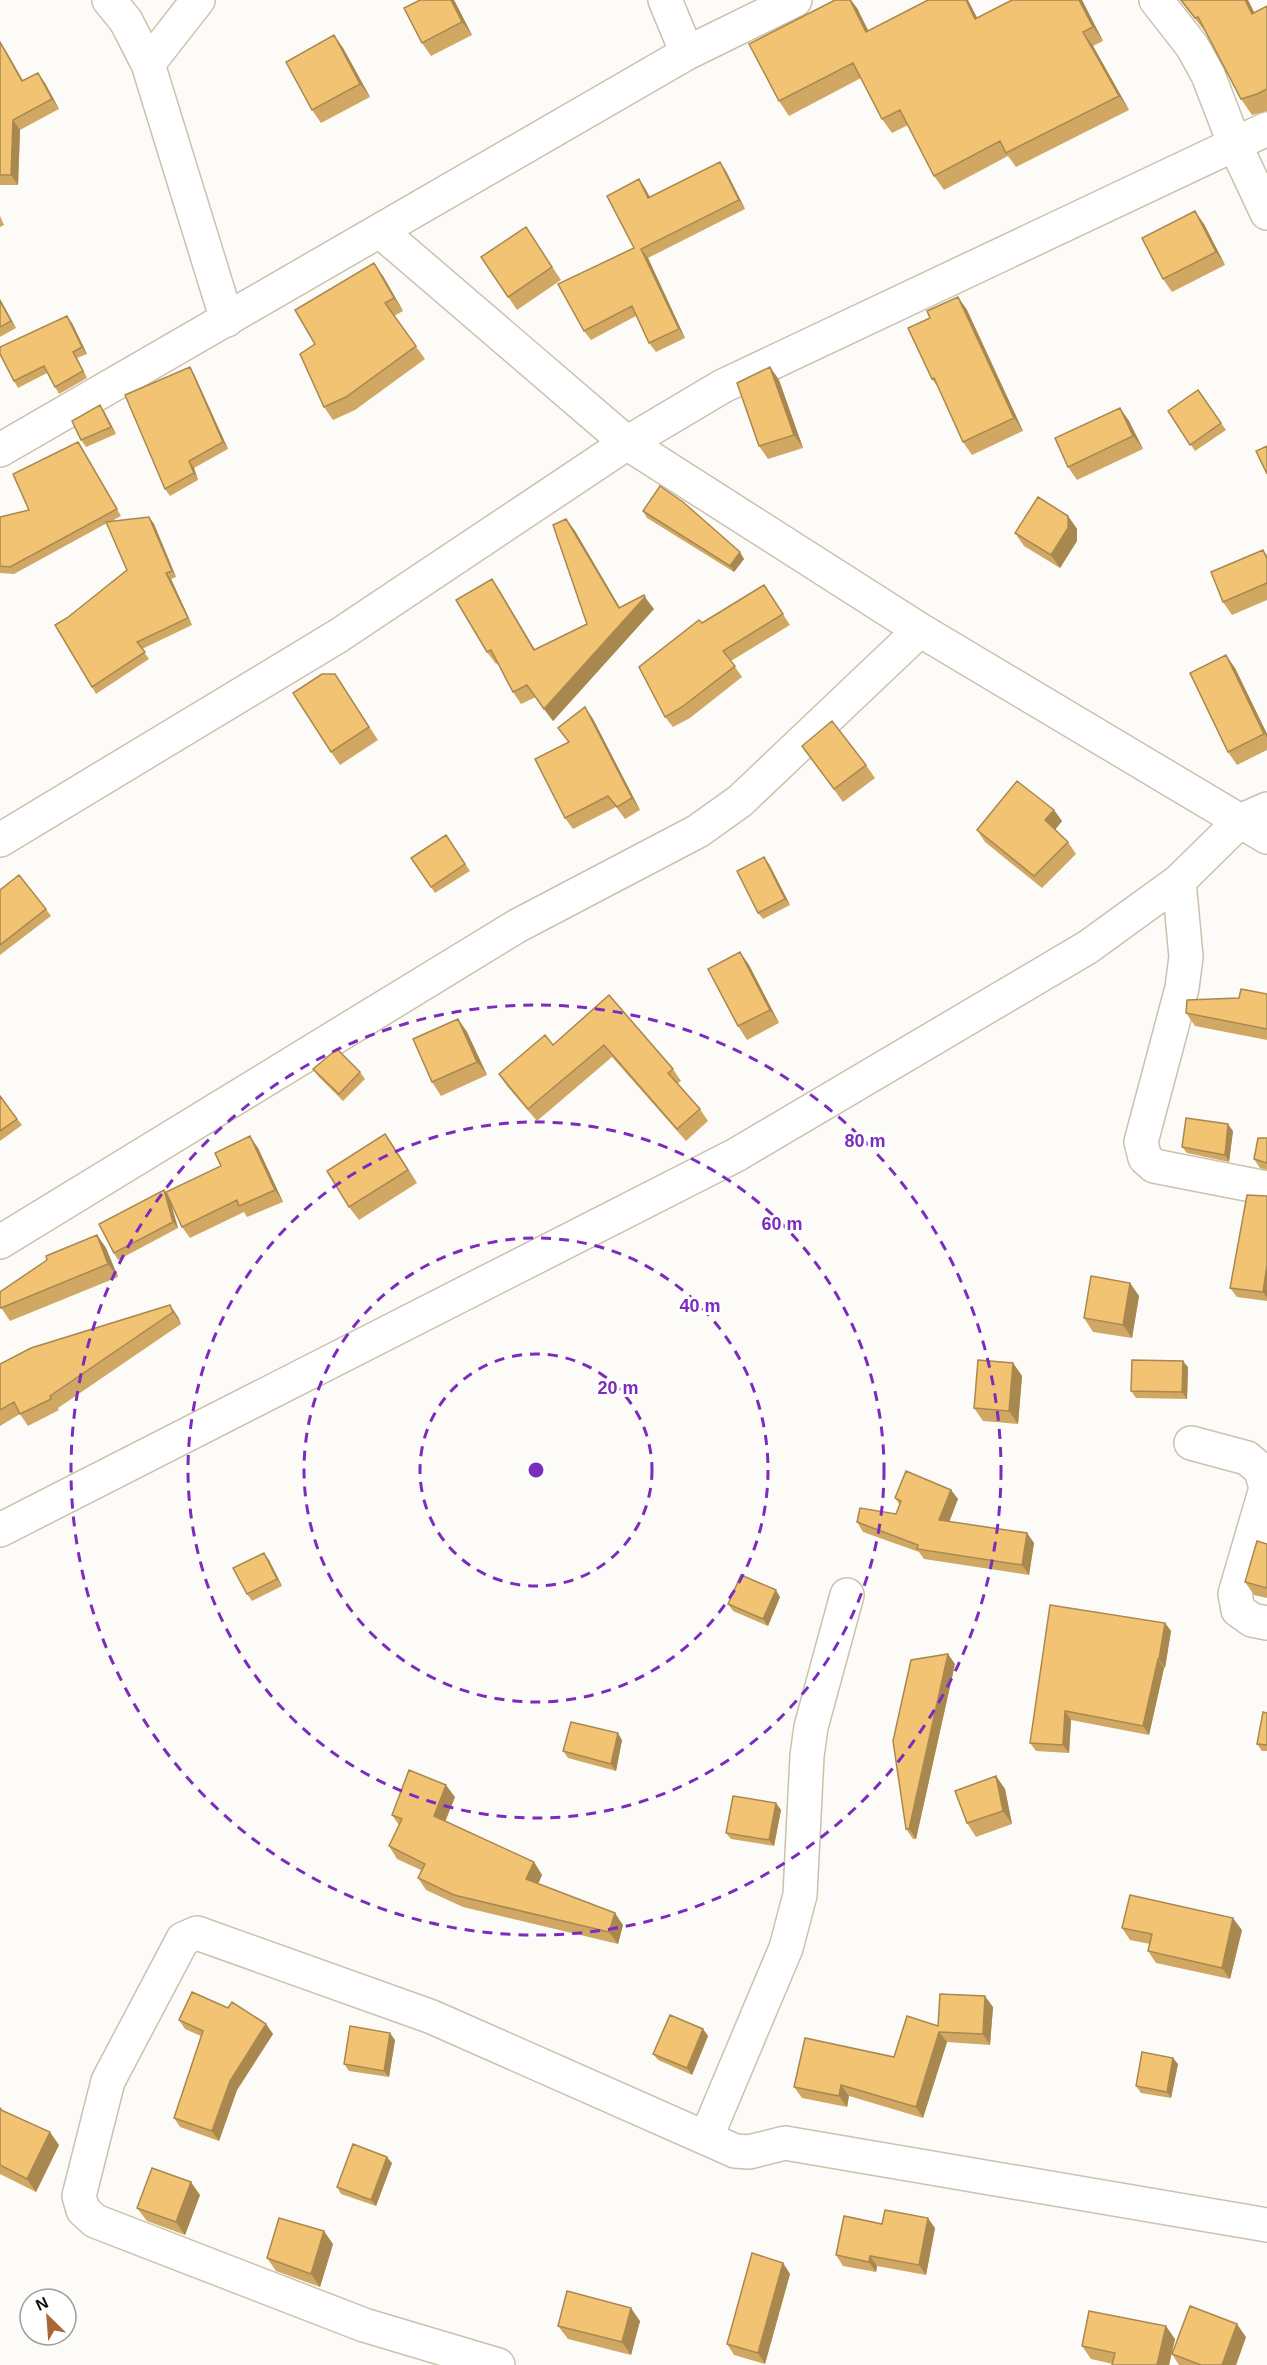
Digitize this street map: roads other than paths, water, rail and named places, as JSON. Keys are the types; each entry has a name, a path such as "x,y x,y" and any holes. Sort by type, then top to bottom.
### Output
{"street":[{"path":"109,0 126,21 148,64 227,320"},
{"path":"148,64 198,0"},
{"path":"665,0 687,53"},
{"path":"0,450 687,53 795,0"},
{"path":"1156,0 1192,46 1208,75 1235,145 1267,213"},
{"path":"0,840 338,636 627,443 733,381 1267,129"},
{"path":"0,1530 736,1155 1088,946 1258,822 920,630 627,443 380,231"},
{"path":"0,1242 517,926 698,831 741,801 920,630"},
{"path":"1179,881 1184,920 1185,967 1182,988 1141,1142 1145,1158 1155,1166 1267,1188"},
{"path":"1191,1443 1247,1458 1261,1470 1266,1488 1236,1594 1238,1610 1252,1620 1267,1623"},
{"path":"706,2138 786,1948 800,1895 807,1756 811,1727 847,1594"},
{"path":"498,2365 364,2325 95,2221 82,2210 79,2196 108,2081 183,1939 197,1933 432,2017 735,2151 749,2152 785,2143 1267,2225"}]}
